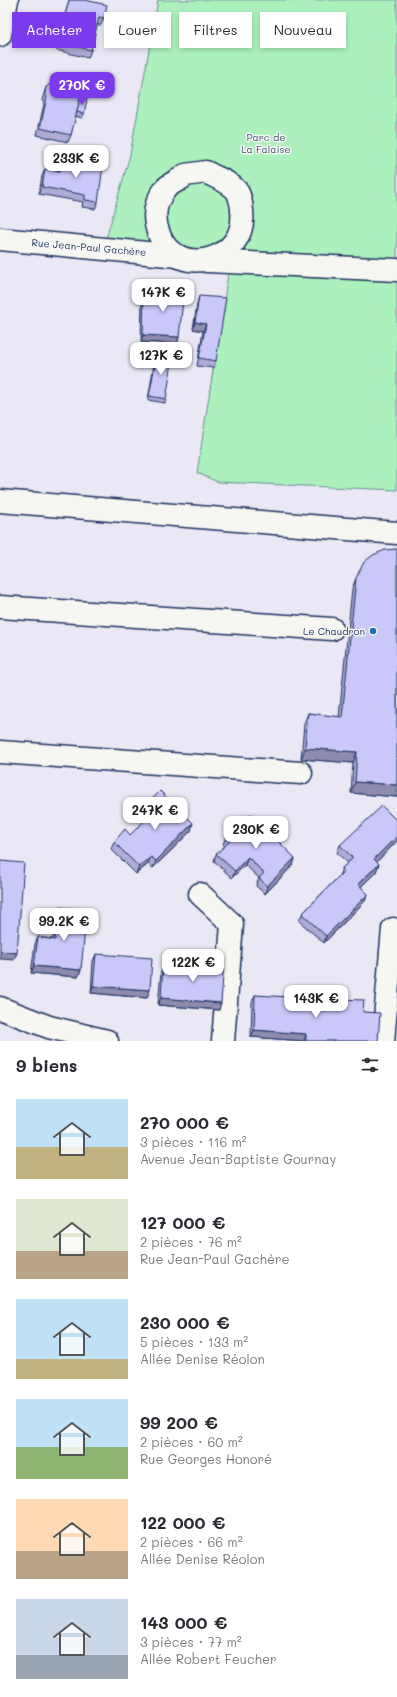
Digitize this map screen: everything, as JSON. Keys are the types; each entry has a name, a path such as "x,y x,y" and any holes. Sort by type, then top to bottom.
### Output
{"street":[{"path":"0,35 7,0"},
{"path":"202,261 220,255 234,243 239,235 243,216 237,191 223,180 206,172 185,175 181,179 171,183 165,189 157,204 155,221 160,237 171,251 178,256 190,260 202,261 397,270"},
{"name":"Rue Jean-Paul Gachère","path":"0,239 178,256"},
{"path":"0,501 397,533"},
{"path":"0,607 332,629"},
{"path":"0,752 301,773"},
{"path":"200,894 232,924 223,1041"},
{"path":"383,1041 393,929"},
{"path":"0,1008 49,1026 107,1041"}],"green space":[{"name":"Parc de La Falaise","path":"158,0 397,0 397,490 218,482 197,473 229,268 106,239 130,155 149,48 171,48 171,12 156,12"}],"building":[{"path":"69,0 85,0 107,5 105,12 104,12 104,18 99,17 96,29 96,12 66,12"},
{"path":"50,84 82,92 71,135 40,128 47,97 45,93 46,87"},
{"path":"80,97 87,99 84,114 77,112"},
{"path":"62,159 103,166 98,202 85,200 85,195 42,187 45,169 60,171"},
{"path":"144,289 184,291 179,337 143,335"},
{"path":"199,296 226,298 216,361 199,358 206,324 195,322"},
{"path":"157,354 173,356 166,399 149,396"},
{"name":"Le Chaudron","path":"397,549 397,785 355,782 357,752 305,748 308,713 342,717 356,578 364,562 373,555 385,550"},
{"path":"160,791 193,823 156,861 151,857 139,867 114,842 125,829 130,835 150,815 143,809"},
{"path":"382,806 397,821 397,836 374,859 379,864 358,884 368,894 326,936 302,914 344,871 342,868 353,858 340,845"},
{"path":"251,814 295,858 267,886 259,878 264,873 248,857 235,871 216,854 230,841 226,837"},
{"path":"0,861 24,863 17,953 0,951"},
{"path":"58,907 87,909 81,970 34,966 38,937 55,940"},
{"path":"96,954 152,958 150,990 93,986"},
{"path":"216,962 224,963 221,1003 161,998 163,965 216,968"},
{"path":"255,995 308,998 308,1009 338,1011 338,999 364,1000 363,1012 380,1013 378,1041 306,1041 306,1034 254,1030"}],"place":[{"name":"Le Chaudron","path":"373,631"}]}
